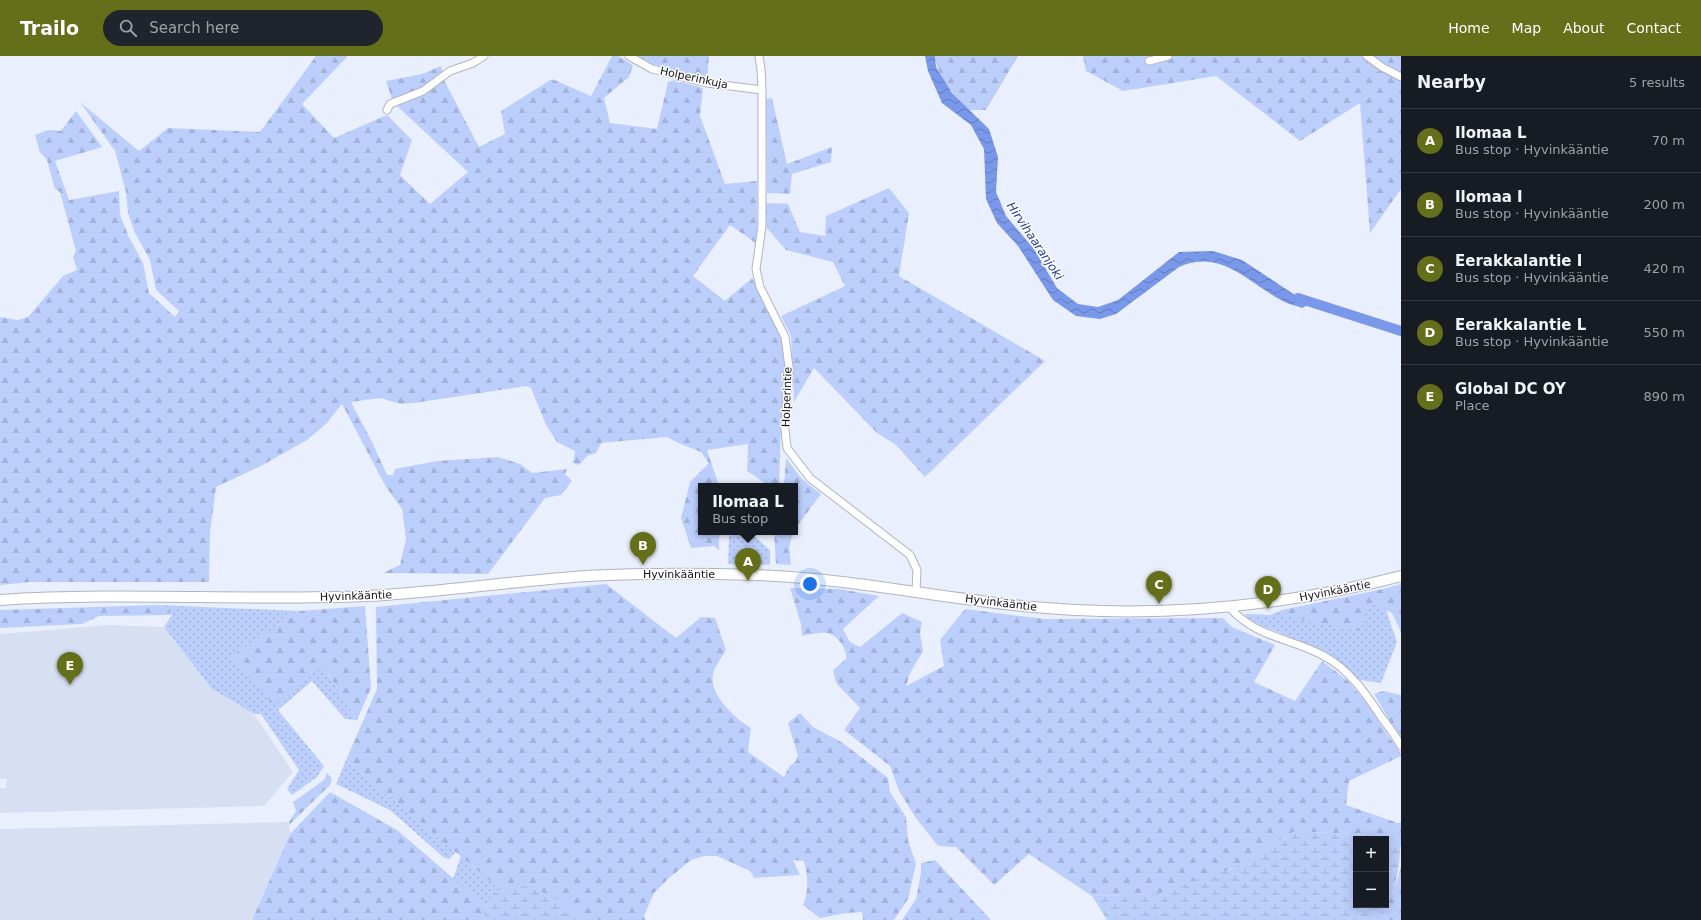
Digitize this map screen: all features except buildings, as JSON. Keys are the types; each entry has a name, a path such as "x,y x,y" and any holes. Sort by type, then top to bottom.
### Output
{"highway":[{"name":"Hyvinkääntie","path":"0,600 108,596 270,598 368,596 586,576 699,573 789,577 916,591 1000,604 1075,610 1157,612 1230,608 1330,593 1401,576"}],"street":[{"path":"387,110 390,104 423,91 450,71 473,63 484,56"},
{"name":"Holperinkuja","path":"629,56 652,69 707,83 762,90"},
{"name":"Holperintie","path":"759,56 762,90 762,226 756,269 760,287 785,336 789,367 785,429 787,448 810,478 910,555 917,570 916,591"},
{"path":"1149,60 1168,56"},
{"path":"1367,56 1382,67 1401,77"},
{"path":"1230,608 1239,618 1258,631 1324,656 1343,668 1360,686 1401,746"}],"shaded area":[{"path":"109,625 164,627 210,687 254,714 293,772 264,806 0,813 0,788 6,788 6,779 0,779 0,634"},
{"path":"289,822 290,834 252,920 0,920 0,829"}],"green space":[{"path":"316,56 346,56 347,57 302,104 334,138 387,115 412,140 400,175 430,204 468,172 397,106 425,94 444,80 479,147 505,134 501,111 552,79 591,96 612,56 618,56 633,65 629,77 604,98 610,123 657,129 668,82 675,80 703,88 700,116 725,184 757,181 757,244 730,225 693,276 725,301 752,278 782,338 786,367 781,427 779,483 765,483 747,471 748,444 707,450 718,483 698,483 698,535 721,535 719,538 719,550 714,546 691,548 681,518 690,482 709,463 701,452 667,437 601,443 596,453 587,456 579,465 573,463 575,451 557,442 546,425 531,388 526,386 414,403 401,404 380,398 351,402 387,475 393,475 395,469 437,461 498,457 520,464 532,473 567,469 565,474 572,481 561,495 545,498 488,574 383,573 400,565 406,539 402,509 386,487 342,404 326,424 307,440 261,466 216,487 210,533 209,582 29,582 0,585 0,317 17,320 28,317 63,276 77,270 73,257 76,251 60,192 55,189 47,160 40,152 35,135 48,130 61,131 76,111 102,147 55,161 69,200 119,191 120,215 129,237 143,263 149,293 175,317 179,311 156,290 150,260 135,233 128,213 126,192 115,151 80,102 139,151 168,128 260,132"},
{"path":"637,56 709,56 707,80 652,64"},
{"path":"935,56 1018,56 986,110 969,110 947,86 939,72"},
{"path":"1083,56 1401,56 1401,189 1370,233 1360,103 1300,141 1216,76 1123,91 1086,71"},
{"path":"441,66 443,73 422,88 392,99 386,81 422,74"},
{"path":"772,98 787,164 832,147 831,162 792,174 790,194 767,193 766,99"},
{"path":"889,188 909,213 899,276 1045,361 925,477 896,445 877,433 814,368 794,402 791,336 781,316 845,286 833,262 786,250 765,226 766,203 788,204 800,232 825,236 826,216"},
{"path":"786,458 801,478 821,494 798,525 798,483 784,483"},
{"path":"753,535 770,550 770,565 728,564 729,536"},
{"path":"774,535 792,535 789,548 791,565 776,564"},
{"path":"606,584 676,638 701,617 715,618 726,650 716,665 713,675 715,690 724,705 751,728 748,752 784,777 789,767 796,761 798,756 788,723 800,713 813,727 843,743 888,778 890,792 906,817 908,840 916,864 908,899 894,920 863,920 862,912 846,913 820,918 803,905 807,883 804,861 793,860 800,875 754,878 750,871 717,856 704,856 691,860 654,893 644,916 646,920 579,920 562,904 540,891 523,887 514,887 501,890 346,760 377,689 376,607"},
{"path":"1401,584 1401,632 1392,613 1368,603 1361,631 1282,616 1282,610"},
{"path":"790,588 839,589 879,596 843,629 850,642 860,647 902,613 922,622 920,634 923,651 910,673 906,686 944,666 940,640 965,609 1045,619 1223,618 1232,627 1275,645 1254,682 1295,701 1322,661 1348,681 1365,701 1401,756 1349,781 1346,805 1398,823 1401,822 1401,847 1389,836 1295,831 1229,870 1159,894 1092,896 1029,854 994,885 956,847 938,846 916,818 899,791 890,766 844,730 860,708 836,683 833,670 846,659 845,650 840,642 830,634 820,633 802,636 801,624"},
{"path":"1368,602 1386,610 1397,642 1381,683 1360,680 1328,653 1260,625 1246,617 1246,614 1270,615 1282,610 1282,616"},
{"path":"158,605 299,611 229,658 323,665 357,720 345,719 312,681 278,710 324,766 317,777 292,795 287,789 299,770 261,714 254,714 211,688 164,627 172,615 168,609"},
{"path":"158,605 168,609 172,615 99,616 82,624 0,628 0,610"},
{"path":"365,606 371,688 357,720 323,665 274,705 228,658 299,611"},
{"path":"1383,691 1401,695 1401,740 1374,694"},
{"path":"346,760 456,852 449,859 443,857 390,810 336,784"},
{"path":"327,773 332,778 330,785 289,825 289,822 296,811 293,802 324,780"},
{"path":"330,792 397,830 502,920 252,920 290,834"},
{"path":"1295,831 1388,836 1353,836 1353,908 1385,908 1372,920 1107,920 1092,896 1159,894 1203,877 1229,870"},
{"path":"1389,836 1396,840 1400,845 1398,874 1392,897 1389,902"},
{"path":"461,856 501,890 497,891 486,907 453,879"},
{"path":"935,860 991,920 902,920 916,899 921,873 921,863"},
{"path":"1401,866 1401,920 1372,920 1384,908 1389,908 1389,901"},
{"path":"511,887 525,887 549,895 574,914 579,920 484,920 486,908 492,896 498,891"}],"water":[{"path":"925,56 935,56 936,67 952,93 989,129 998,157 996,192 1006,216 1034,249 1057,288 1078,304 1098,307 1118,300 1179,252 1213,251 1242,260 1295,295 1312,303 1302,308 1283,301 1221,264 1194,262 1179,267 1116,314 1100,319 1076,316 1053,300 1018,246 997,223 986,199 984,149 971,125 942,103 928,71"}],"waterway":[{"name":"Hirvihaaranjoki","path":"1298,298 1401,331"}],"place":[{"name":"Ilomaa I","path":"643,565"},
{"name":"Ilomaa L","path":"748,581"},
{"name":"Eerakkalantie I","path":"1159,604"},
{"name":"Eerakkalantie L","path":"1268,609"},
{"name":"Global DC OY","path":"70,685"}]}
